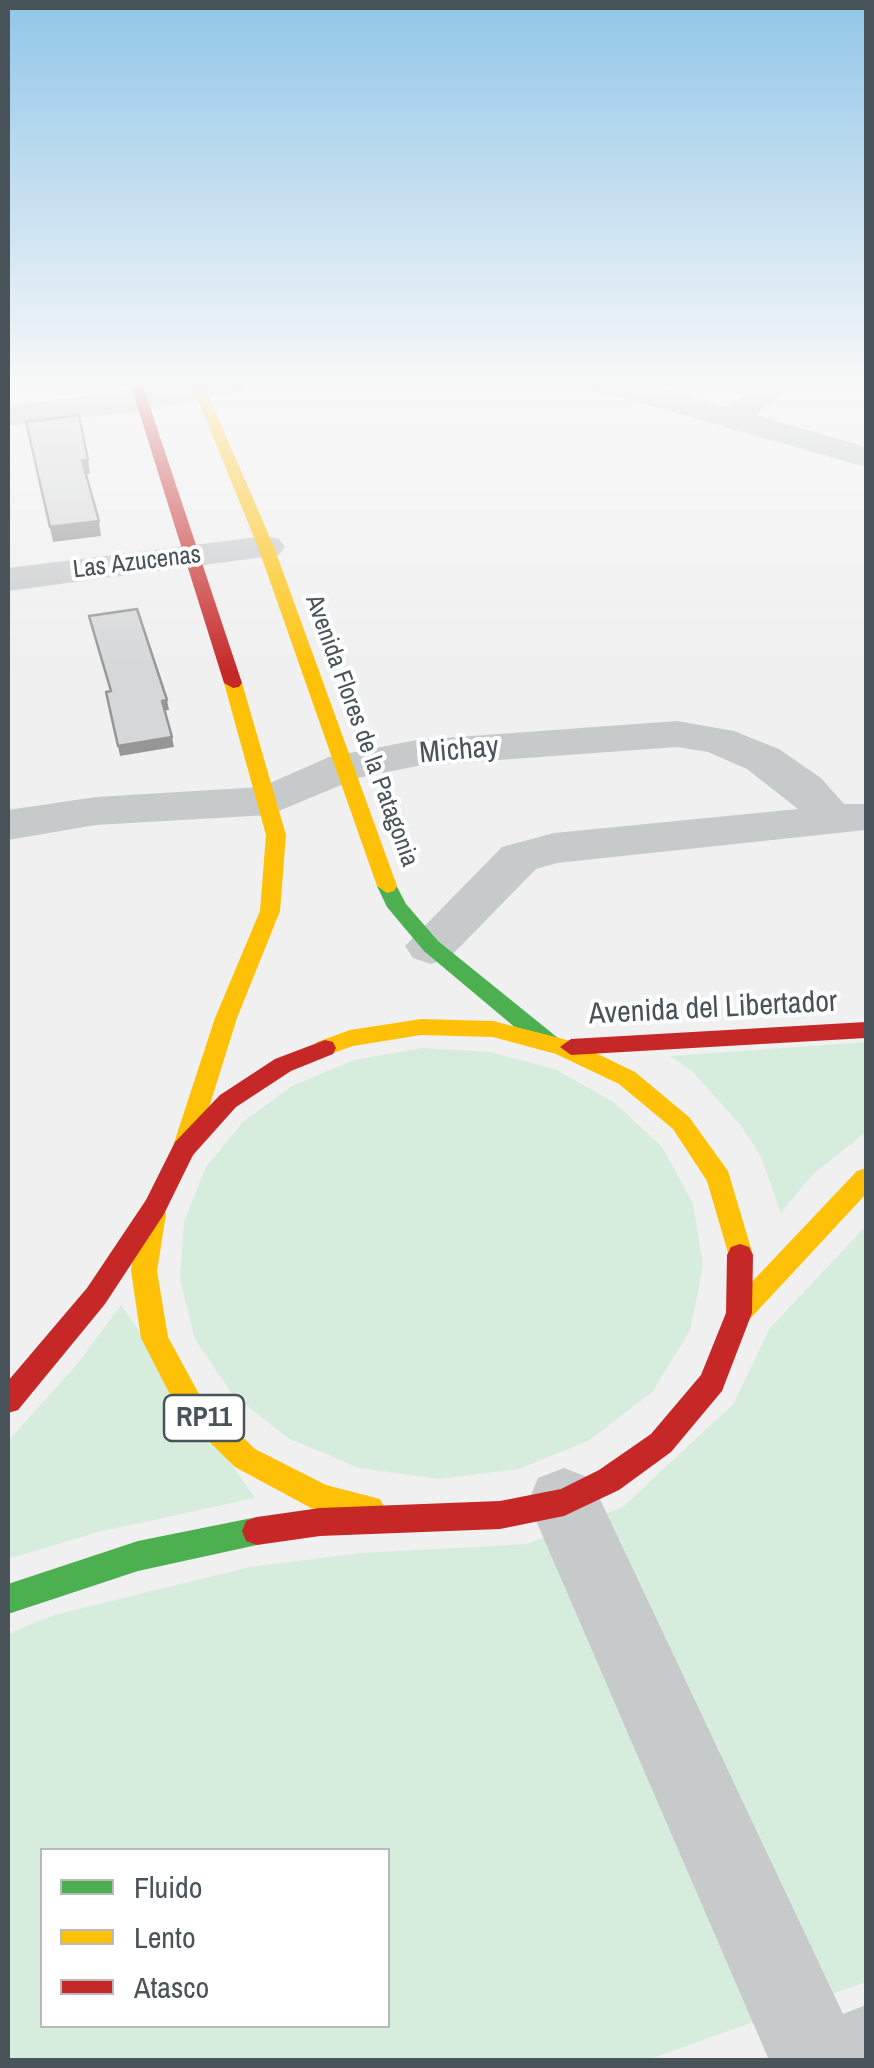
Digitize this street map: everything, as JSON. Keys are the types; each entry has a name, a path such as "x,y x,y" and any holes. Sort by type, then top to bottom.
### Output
{"street":[{"path":"167,480 269,802 276,850 270,910 226,1018 184,1149"},
{"name":"Avenida Flores de la Patagonia","path":"242,480 372,852 397,907 431,946 556,1045"},
{"name":"Las Azucenas","path":"8,580 266,547"},
{"name":"Michay","path":"8,825 96,811 269,802 345,767 417,753 676,734 718,740 763,759 849,818"},
{"name":"Michay","path":"431,946 518,858 554,848 849,818"},
{"name":"Avenida del Libertador","path":"8,1401 96,1296 154,1207 184,1149 228,1101 283,1064 350,1038 421,1026 494,1030 556,1045 627,1078 681,1123 719,1178 740,1243 739,1313 712,1382 661,1443 608,1480 564,1502 500,1515 402,1517 237,1534 138,1556 8,1599"},
{"name":"Avenida del Libertador","path":"556,1045 866,1030"},
{"name":"Avenida del Libertador","path":"739,1313 866,1178"},
{"name":"Avenida del Libertador","path":"154,1207 144,1272 155,1338 189,1403 245,1458 321,1498 402,1517"},
{"path":"564,1502 816,2060"},
{"path":"844,2060 866,2051"}],"green space":[{"path":"866,1042 866,1132 812,1175 781,1213 761,1157 742,1127 692,1071 670,1056"},
{"path":"422,1048 491,1052 557,1070 615,1103 662,1147 693,1203 703,1266 690,1331 652,1392 590,1440 519,1469 439,1479 359,1468 288,1438 232,1394 195,1339 180,1279 184,1221 206,1167 243,1122 292,1086 354,1060"},
{"path":"866,1226 866,1982 647,2060 8,2060 8,1634 54,1615 250,1567 362,1553 527,1544 623,1507 734,1403 770,1328"},
{"path":"121,1305 255,1498 98,1532 8,1559 8,1441 78,1363"}],"building":[{"path":"39,480 87,480 99,521 50,527"},
{"path":"137,609 167,700 162,701 172,737 118,746 106,692 111,691 89,616"}],"traffic: fast":[{"path":"387,886 397,907 431,946 550,1044"},
{"path":"8,1599 138,1556 257,1531"}],"traffic: slow":[{"path":"238,480 266,547 387,886"},
{"path":"184,1149 226,1018 270,911 276,835 233,683"},
{"path":"325,1048 350,1038 421,1027 493,1029 563,1047 627,1078 681,1123 719,1178 740,1255"},
{"path":"739,1313 866,1178"},
{"path":"153,1214 144,1271 155,1338 189,1403 245,1458 321,1498 370,1509"}],"traffic: jam":[{"path":"167,480 233,683"},
{"path":"571,1047 866,1030"},
{"path":"8,1401 96,1296 155,1207 184,1149 228,1101 283,1065 325,1048"},
{"path":"257,1531 320,1522 500,1515 564,1502 609,1480 661,1443 712,1382 739,1313 740,1255"}]}
